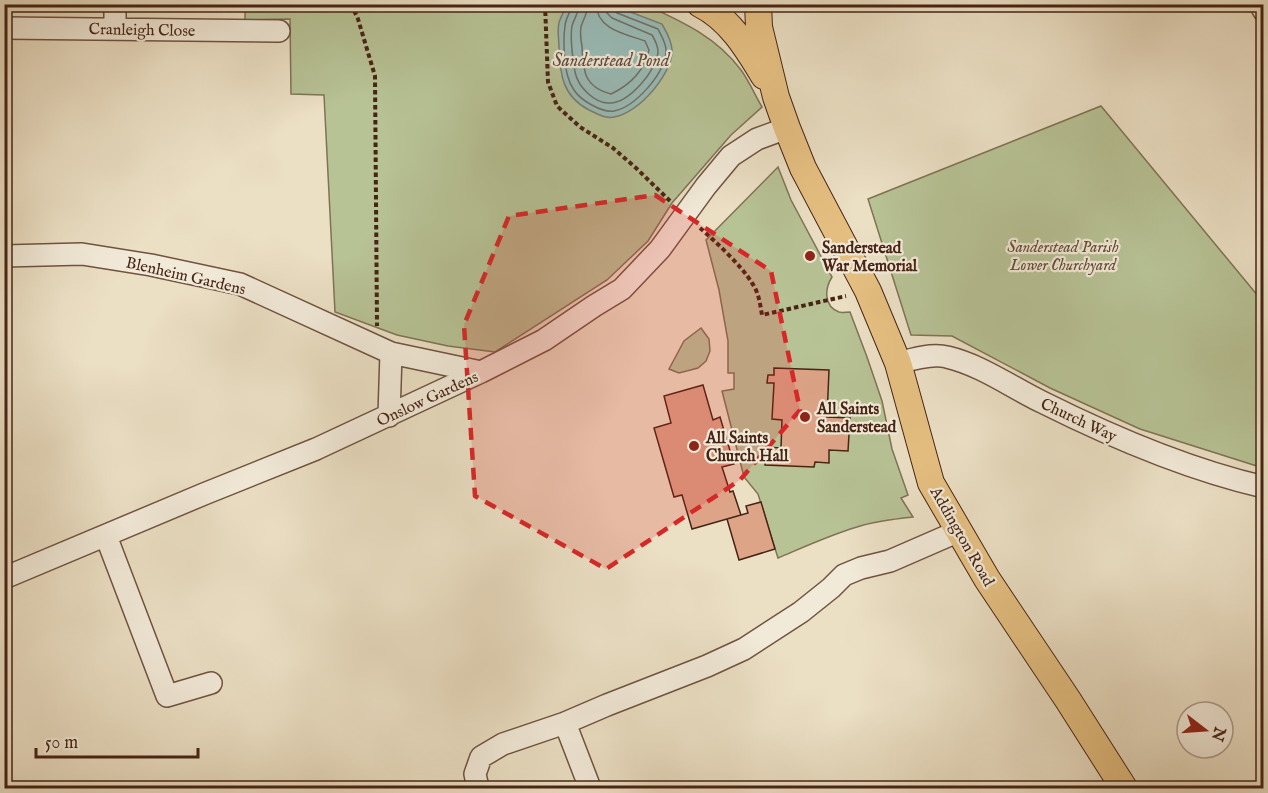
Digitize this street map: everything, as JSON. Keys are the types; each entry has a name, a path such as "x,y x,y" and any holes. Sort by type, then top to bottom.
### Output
{"main road":[{"path":"700,4 710,9 737,34 776,97"},
{"path":"758,4 759,27 776,97"},
{"name":"Addington Road","path":"776,97 803,168 868,291 898,363 931,483 987,579 1124,789"}],"street":[{"path":"115,4 115,28"},
{"path":"1260,4 1263,11"},
{"name":"Cranleigh Close","path":"4,28 279,31"},
{"name":"Onslow Gardens","path":"4,578 316,449 544,340 622,289 660,249 731,156 757,139 787,128"},
{"name":"Blenheim Gardens","path":"4,256 82,254 151,265 240,284 391,353 481,372"},
{"path":"389,416 391,353"},
{"name":"Church Way","path":"898,363 918,358 944,356 952,358 1135,446 1206,471 1263,487"},
{"path":"478,789 475,774 481,757 503,744 565,723 744,649 801,612 844,575 890,561 958,531"},
{"path":"106,536 166,696 211,683"},
{"path":"565,723 590,789"}],"path":[{"path":"351,4 358,19 375,76 377,328 371,344"},
{"path":"545,4 548,82 557,106 580,127 613,148 710,236 753,284 762,315 868,291"}],"highlighted area":[{"path":"655,195 771,271 800,410 740,480 606,569 475,496 464,325 509,216"}],"green space":[{"path":"245,4 646,5 686,24 721,48 741,70 762,107 731,135 672,203 648,241 607,280 495,352 448,346 397,335 335,312 324,95 291,94 290,19 245,20"},
{"name":"Sanderstead Parish Lower Churchyard","path":"1101,106 1263,302 1264,456 1260,467 1140,429 1050,388 952,336 911,335 868,199"},
{"path":"778,167 791,200 832,277 827,291 830,306 839,312 850,312 882,401 892,449 908,495 901,498 913,517 847,530 778,558 758,494 744,477 722,391 734,389 734,373 728,373 728,341 719,290 706,240"},
{"path":"701,328 709,339 710,351 706,361 698,368 679,373 669,369 684,341"}],"water":[{"name":"Sanderstead Pond","path":"573,4 612,5 662,24 671,43 671,60 658,84 639,105 616,117 602,116 589,110 573,98 564,83 560,66 558,29 566,6"}],"building":[{"name":"All Saints Sanderstead","path":"774,368 829,370 827,417 850,418 848,451 829,450 829,463 815,462 814,467 765,465 766,447 781,448 782,420 772,419 774,383 767,383 768,375 774,375"},
{"name":"All Saints Church Hall","path":"703,385 713,420 720,417 734,464 722,467 741,515 692,529 682,495 674,497 654,428 671,423 664,396"},
{"path":"761,502 775,549 739,560 727,519 748,513 746,506"}],"place":[{"name":"Sanderstead War Memorial","path":"810,256"},
{"name":"All Saints Sanderstead","path":"805,417"},
{"name":"All Saints Church Hall","path":"694,446"}]}
